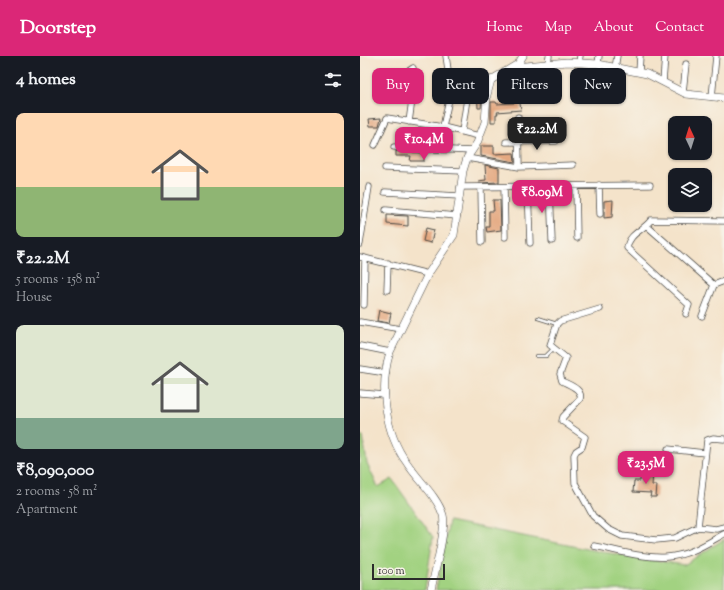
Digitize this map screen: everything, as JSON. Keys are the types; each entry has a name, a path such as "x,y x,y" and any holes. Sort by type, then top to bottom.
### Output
{"street":[{"path":"443,127 451,90 446,56"},
{"path":"513,68 518,64 523,56"},
{"path":"598,64 599,56"},
{"path":"513,68 549,59 580,59 615,68 617,56"},
{"path":"639,72 640,56"},
{"path":"662,82 665,56"},
{"path":"712,97 716,56"},
{"path":"683,92 686,64"},
{"path":"626,70 639,72 683,92 724,98"},
{"path":"431,590 444,528 444,516 438,504 406,462 392,432 385,395 386,373 390,352 401,329 428,274 454,234 462,171 485,122 487,95 491,80 497,77"},
{"path":"409,122 411,104"},
{"path":"462,132 466,104"},
{"path":"375,145 387,118 443,127 479,136"},
{"path":"518,118 519,167"},
{"path":"506,142 556,141"},
{"path":"394,147 471,151"},
{"path":"467,158 519,167 573,165"},
{"path":"385,168 462,171"},
{"path":"599,185 600,214"},
{"path":"460,187 481,188 650,185"},
{"path":"550,186 552,240"},
{"path":"576,186 577,238"},
{"path":"360,244 369,187"},
{"path":"504,187 505,237"},
{"path":"528,187 530,243"},
{"path":"481,188 482,242"},
{"path":"384,192 459,196"},
{"path":"386,210 457,216"},
{"path":"686,314 689,305 627,248 628,241 640,228 646,226 651,220 724,221"},
{"path":"646,226 714,285"},
{"path":"364,305 363,257 428,274"},
{"path":"387,290 388,263"},
{"path":"702,316 714,285 724,281"},
{"path":"600,309 576,316 557,324 550,345 566,358 560,374 562,381 580,392 581,395 580,399 563,417 562,421 585,436 582,447 576,451 574,455 574,483 593,516 608,529 622,536 636,539 656,540 675,538 698,527 716,529 724,527"},
{"path":"360,322 401,329"},
{"path":"360,346 390,352"},
{"path":"360,369 386,373"},
{"path":"360,393 385,395"},
{"path":"698,527 707,440 713,438 724,439"},
{"path":"668,449 705,453"},
{"path":"594,546 653,557 667,558 698,549 724,534"}],"lane":[{"path":"538,318 557,324"},
{"path":"537,356 546,356 554,348"}],"green space":[{"path":"360,436 363,436 367,464 378,487 392,479 433,537 425,590 360,590"},
{"path":"449,521 597,551 684,565 724,539 724,590 436,590"}],"building":[{"path":"491,102 496,102 497,104 520,104 521,110 497,112 496,122 491,122"},
{"path":"478,104 481,104 481,108 478,108"},
{"path":"381,118 379,126 370,126 369,119"},
{"path":"481,146 494,146 494,154 514,153 515,162 481,156"},
{"path":"396,151 424,153 424,161 410,161 411,156 396,156"},
{"path":"485,165 499,168 499,182 479,183 478,181 486,180"},
{"path":"493,200 500,200 501,230 487,232 486,227 489,227 489,211 494,211"},
{"path":"613,200 612,217 604,218 604,201"},
{"path":"387,215 408,216 408,226 387,224"},
{"path":"426,228 434,230 431,243 423,241"},
{"path":"379,310 391,313 389,323 377,321"},
{"path":"641,472 653,473 652,485 657,485 656,497 650,497 651,493 633,492 634,481 640,481"}]}
